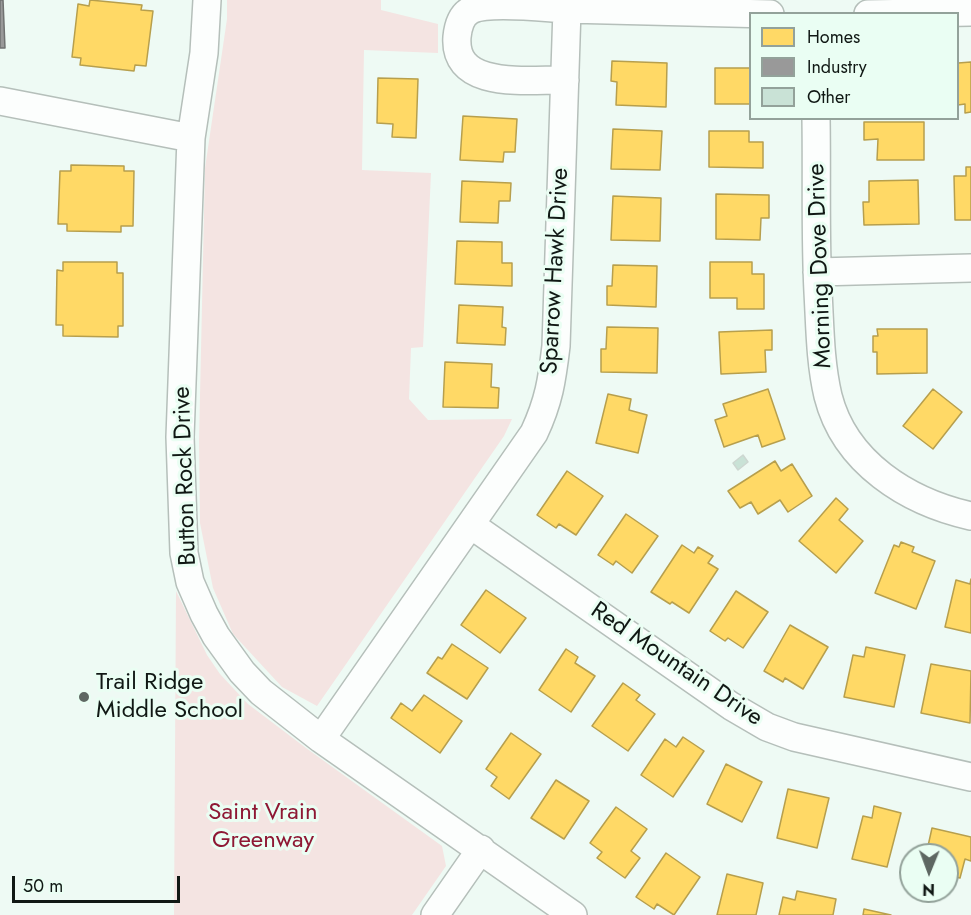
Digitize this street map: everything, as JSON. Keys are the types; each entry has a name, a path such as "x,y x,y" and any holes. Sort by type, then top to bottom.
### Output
{"street":[{"name":"Button Rock Drive","path":"207,0 204,53 191,138 180,437 184,553 190,582 216,636 242,672 261,692 321,739 573,915"},
{"path":"565,80 498,78 473,72 465,66 460,57 457,35 462,19 473,9 492,6 749,13"},
{"name":"Sparrow Hawk Drive","path":"321,739 534,433 546,406 556,346 567,9"},
{"path":"0,101 191,138"},
{"name":"Morning Dove Drive","path":"816,120 817,272 824,370 832,407 842,430 868,463 895,486 938,507 971,516"},
{"path":"817,272 971,268"},
{"name":"Red Mountain Drive","path":"471,525 732,706 767,727 794,737 971,777"},
{"path":"435,915 481,849"}],"green space":[{"path":"227,0 381,0 381,10 438,24 438,53 364,50 362,170 431,173 423,347 411,348 409,399 428,420 512,419 504,436 317,706 282,687 233,634 213,588 200,523 199,441 205,168 227,19"},
{"name":"Saint Vrain Greenway","path":"176,591 207,655 220,674 248,704 442,846 446,866 412,915 174,915"}],"building: Homes":[{"path":"90,0 142,5 141,10 153,11 146,66 135,65 134,71 80,65 81,58 72,57 78,4 89,6"},
{"path":"612,61 667,63 666,107 616,105 617,82 611,81"},
{"path":"971,62 971,112 965,113 965,104 959,105 959,63"},
{"path":"715,68 749,68 749,104 715,104"},
{"path":"378,78 418,79 416,138 392,137 393,124 377,123"},
{"path":"463,116 517,119 515,152 504,152 503,162 460,160"},
{"path":"864,122 924,122 924,160 877,160 878,139 864,140"},
{"path":"613,129 662,131 660,170 611,169"},
{"path":"709,131 749,131 749,142 763,142 763,168 709,167"},
{"path":"71,165 124,166 124,171 134,171 133,226 121,226 121,232 67,231 67,224 58,224 60,171 71,171"},
{"path":"966,167 971,167 971,220 955,220 954,176 966,176"},
{"path":"918,180 919,224 864,225 863,202 869,202 869,181"},
{"path":"462,181 511,183 510,201 499,201 498,223 460,222"},
{"path":"716,194 769,195 769,218 761,218 760,240 716,239"},
{"path":"613,196 661,198 660,241 611,240"},
{"path":"457,241 502,242 502,263 512,263 512,286 455,284"},
{"path":"63,262 117,262 117,273 123,273 123,326 118,326 118,337 63,336 63,325 56,325 57,270 63,271"},
{"path":"710,262 752,262 752,274 764,274 764,309 737,309 737,298 710,298"},
{"path":"613,265 657,266 656,307 607,305 607,286 612,286"},
{"path":"459,305 503,307 502,327 506,328 505,345 457,343"},
{"path":"607,327 658,328 657,373 601,372 601,349 606,349"},
{"path":"877,329 927,329 927,373 877,374 877,352 873,352 873,336 878,336"},
{"path":"772,330 772,350 765,350 766,372 721,374 719,332"},
{"path":"445,362 492,364 491,387 499,388 498,408 443,407"},
{"path":"768,389 785,439 762,447 758,435 724,447 715,420 727,416 723,404"},
{"path":"933,389 962,412 933,449 903,426"},
{"path":"608,394 631,399 629,410 647,415 638,453 596,443"},
{"path":"775,461 781,471 792,464 812,496 788,512 780,500 758,514 751,502 740,508 728,491"},
{"path":"567,471 603,496 576,535 559,524 556,528 537,515"},
{"path":"836,498 848,509 839,520 863,541 836,573 799,541"},
{"path":"626,514 658,536 632,573 616,561 613,565 598,555"},
{"path":"901,542 914,547 912,552 935,561 916,609 875,593 894,545 899,547"},
{"path":"682,545 694,553 698,547 713,556 708,563 718,569 689,613 651,592"},
{"path":"971,579 971,633 945,627 956,580 970,584"},
{"path":"486,590 526,618 500,653 461,625"},
{"path":"736,591 768,612 743,648 728,638 725,641 710,631"},
{"path":"790,625 828,647 803,689 785,678 783,682 764,671"},
{"path":"452,644 488,668 467,699 427,673 438,657 442,659"},
{"path":"866,647 905,655 894,707 844,697 853,655 864,657"},
{"path":"566,649 578,657 575,663 595,676 571,712 539,690"},
{"path":"931,664 971,671 970,723 921,713"},
{"path":"623,683 640,695 636,700 655,714 628,751 592,726"},
{"path":"424,695 462,721 440,753 391,718 401,703 412,711"},
{"path":"511,733 541,754 509,799 491,786 497,777 486,769"},
{"path":"683,737 704,751 673,797 641,775 665,739 676,747"},
{"path":"726,764 762,782 742,822 707,804"},
{"path":"556,780 589,801 564,839 531,818"},
{"path":"788,789 829,798 817,848 777,838"},
{"path":"874,806 901,813 887,867 852,859 863,816 872,818"},
{"path":"616,807 647,829 631,851 640,858 625,878 597,858 602,852 590,843"},
{"path":"932,828 971,837 971,861 965,859 960,878 959,843 929,843"},
{"path":"666,853 700,877 674,915 657,904 654,909 636,897"},
{"path":"727,874 763,883 756,915 717,915"},
{"path":"797,891 836,899 833,915 779,915 783,897 795,900"},
{"path":"864,909 891,915 863,915"}],"building: Industry":[{"path":"0,0 3,0 5,48 0,48"}],"building: Other":[{"path":"743,455 748,462 738,470 733,463"}],"place":[{"name":"Trail Ridge Middle School","path":"84,697"}]}
